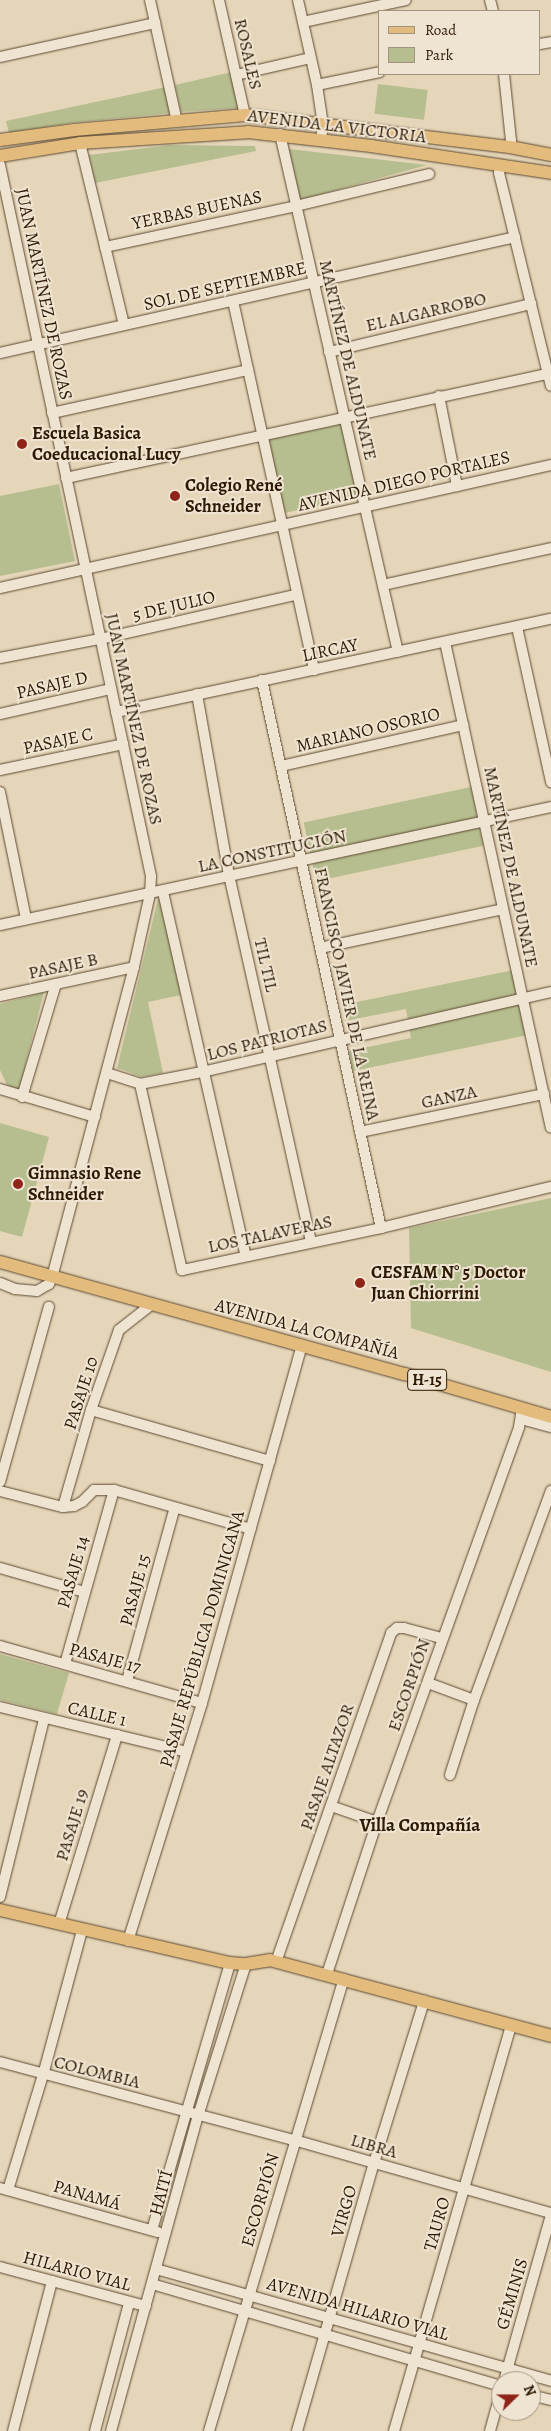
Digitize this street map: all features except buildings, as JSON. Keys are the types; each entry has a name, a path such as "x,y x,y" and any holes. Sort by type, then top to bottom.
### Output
{"main road":[{"name":"AVENIDA LA VICTORIA","path":"0,140 74,130 245,116 510,147 551,155"},
{"name":"AVENIDA LA VICTORIA","path":"0,156 80,143 248,132 321,139 551,173"},
{"name":"AVENIDA LA COMPAÑÍA","path":"0,1262 302,1346 521,1414 551,1417"},
{"path":"0,1910 230,1963 246,1964 270,1960 551,2036"}],"street":[{"path":"150,0 177,122"},
{"name":"ROSALES","path":"219,0 245,116"},
{"path":"298,0 317,85 323,125 321,139"},
{"path":"303,22 406,0"},
{"path":"0,57 155,23"},
{"path":"236,75 310,58"},
{"path":"317,85 378,72"},
{"path":"504,75 510,147"},
{"name":"MARTÍNEZ DE ALDUNATE","path":"280,134 398,652"},
{"path":"80,143 124,325"},
{"name":"JUAN MARTÍNEZ DE ROZAS","path":"0,165 151,876 150,894 134,967 52,1277"},
{"path":"501,165 499,173 550,373 551,386"},
{"name":"YERBAS BUENAS","path":"105,247 296,206 429,174"},
{"name":"SOL DE SEPTIEMBRE","path":"0,353 515,237"},
{"path":"233,301 296,595 314,670"},
{"name":"EL ALGARROBO","path":"329,352 531,304"},
{"path":"52,413 248,370"},
{"path":"66,478 263,436 344,416 550,373"},
{"path":"439,396 457,486"},
{"name":"AVENIDA DIEGO PORTALES","path":"0,588 551,465"},
{"path":"383,585 551,548"},
{"name":"5 DE JULIO","path":"0,658 100,639 296,595"},
{"name":"LIRCAY","path":"116,712 551,619"},
{"path":"517,627 551,782"},
{"name":"MARTÍNEZ DE ALDUNATE","path":"445,642 551,1128"},
{"name":"FRANCISCO JAVIER DE LA REINA","path":"262,680 381,1228"},
{"name":"PASAJE D","path":"0,714 111,689"},
{"name":"TIL TIL","path":"197,694 229,875 311,1242"},
{"name":"MARIANO OSORIO","path":"281,766 463,725"},
{"name":"PASAJE C","path":"0,770 123,744"},
{"path":"0,792 26,920"},
{"name":"LA CONSTITUCIÓN","path":"0,925 163,892 229,875 551,807"},
{"path":"163,892 202,1072 246,1256"},
{"path":"320,948 503,909"},
{"name":"PASAJE B","path":"0,996 134,967"},
{"path":"22,1097 56,984"},
{"name":"LOS PATRIOTAS","path":"107,1073 140,1084 202,1072 551,992"},
{"name":"LOS TALAVERAS","path":"140,1084 182,1270 381,1228 551,1187"},
{"path":"0,1089 94,1117"},
{"name":"GANZA","path":"360,1132 544,1094"},
{"path":"0,1284 37,1291 49,1284 52,1277"},
{"name":"PASAJE 10","path":"64,1507 90,1410 119,1330 152,1304"},
{"path":"0,1482 49,1306"},
{"name":"PASAJE REPÚBLICA DOMINICANA","path":"128,1941 202,1703 302,1346"},
{"path":"90,1410 270,1461"},
{"path":"521,1414 551,1427"},
{"name":"ESCORPIÓN","path":"327,1974 377,1822 428,1683 521,1414"},
{"path":"0,1491 64,1507 82,1502 94,1490 114,1490 251,1529"},
{"name":"PASAJE 14","path":"64,1664 114,1490"},
{"path":"450,1775 474,1700 551,1491"},
{"name":"PASAJE 15","path":"127,1681 175,1507"},
{"path":"0,1568 85,1592"},
{"name":"PASAJE ALTAZOR","path":"276,1962 391,1633 397,1628 404,1628 442,1638"},
{"name":"PASAJE 17","path":"0,1646 202,1703"},
{"path":"428,1683 474,1700"},
{"name":"CALLE 1","path":"0,1707 186,1752"},
{"path":"0,1897 44,1719"},
{"name":"PASAJE 19","path":"59,1924 117,1735"},
{"path":"331,1806 377,1822"},
{"path":"4,2189 43,2075 82,1930"},
{"name":"HAITÍ","path":"152,2230 230,1963"},
{"name":"HAITÍ","path":"111,2431 198,2116 246,1964"},
{"name":"ESCORPIÓN","path":"209,2431 294,2140 344,1979"},
{"name":"VIRGO","path":"297,2431 374,2163 424,2001"},
{"name":"TAURO","path":"394,2431 511,2025"},
{"name":"COLOMBIA","path":"0,2062 187,2113"},
{"name":"LIBRA","path":"187,2113 294,2140 551,2214"},
{"name":"PANAMÁ","path":"4,2189 166,2234"},
{"name":"GÉMINIS","path":"506,2371 551,2214"},
{"name":"HILARIO VIAL","path":"0,2267 146,2306"},
{"name":"AVENIDA HILARIO VIAL","path":"156,2269 551,2381"},
{"path":"13,2431 52,2281"},
{"name":"AVENIDA HILARIO VIAL","path":"152,2284 491,2383"},
{"path":"94,2431 129,2302"},
{"path":"111,2370 118,2383 125,2382"}],"green space":[{"path":"232,72 240,108 181,112 175,85"},
{"path":"378,84 428,90 424,120 374,114"},
{"path":"166,87 171,113 71,123 9,133 6,121"},
{"path":"170,145 255,146 256,151 95,183 89,155"},
{"path":"289,149 427,165 300,200"},
{"path":"342,424 358,497 284,513 269,440"},
{"path":"59,484 75,561 0,576 0,496"},
{"path":"471,787 483,846 316,881 304,823"},
{"path":"158,899 162,899 181,995 148,1002 163,1073 142,1077 117,1068"},
{"path":"514,970 528,1035 353,1071 349,1051 411,1038 406,1009 345,1021 342,1005"},
{"path":"44,992 19,1090 7,1085 0,1070 0,1004"},
{"name":"Gimnasio Rene Schneider","path":"0,1123 49,1137 22,1237 0,1231"},
{"path":"551,1198 551,1372 411,1328 409,1228"},
{"path":"0,1654 69,1673 57,1714 0,1700"}],"place":[{"name":"Escuela Basica Coeducacional Lucy","path":"22,444"},
{"name":"Colegio René Schneider","path":"175,496"},
{"name":"Gimnasio Rene Schneider","path":"18,1184"},
{"name":"CESFAM N° 5 Doctor Juan Chiorrini","path":"360,1283"}],"district":[{"name":"Villa Compañía","path":"420,1826"}]}
